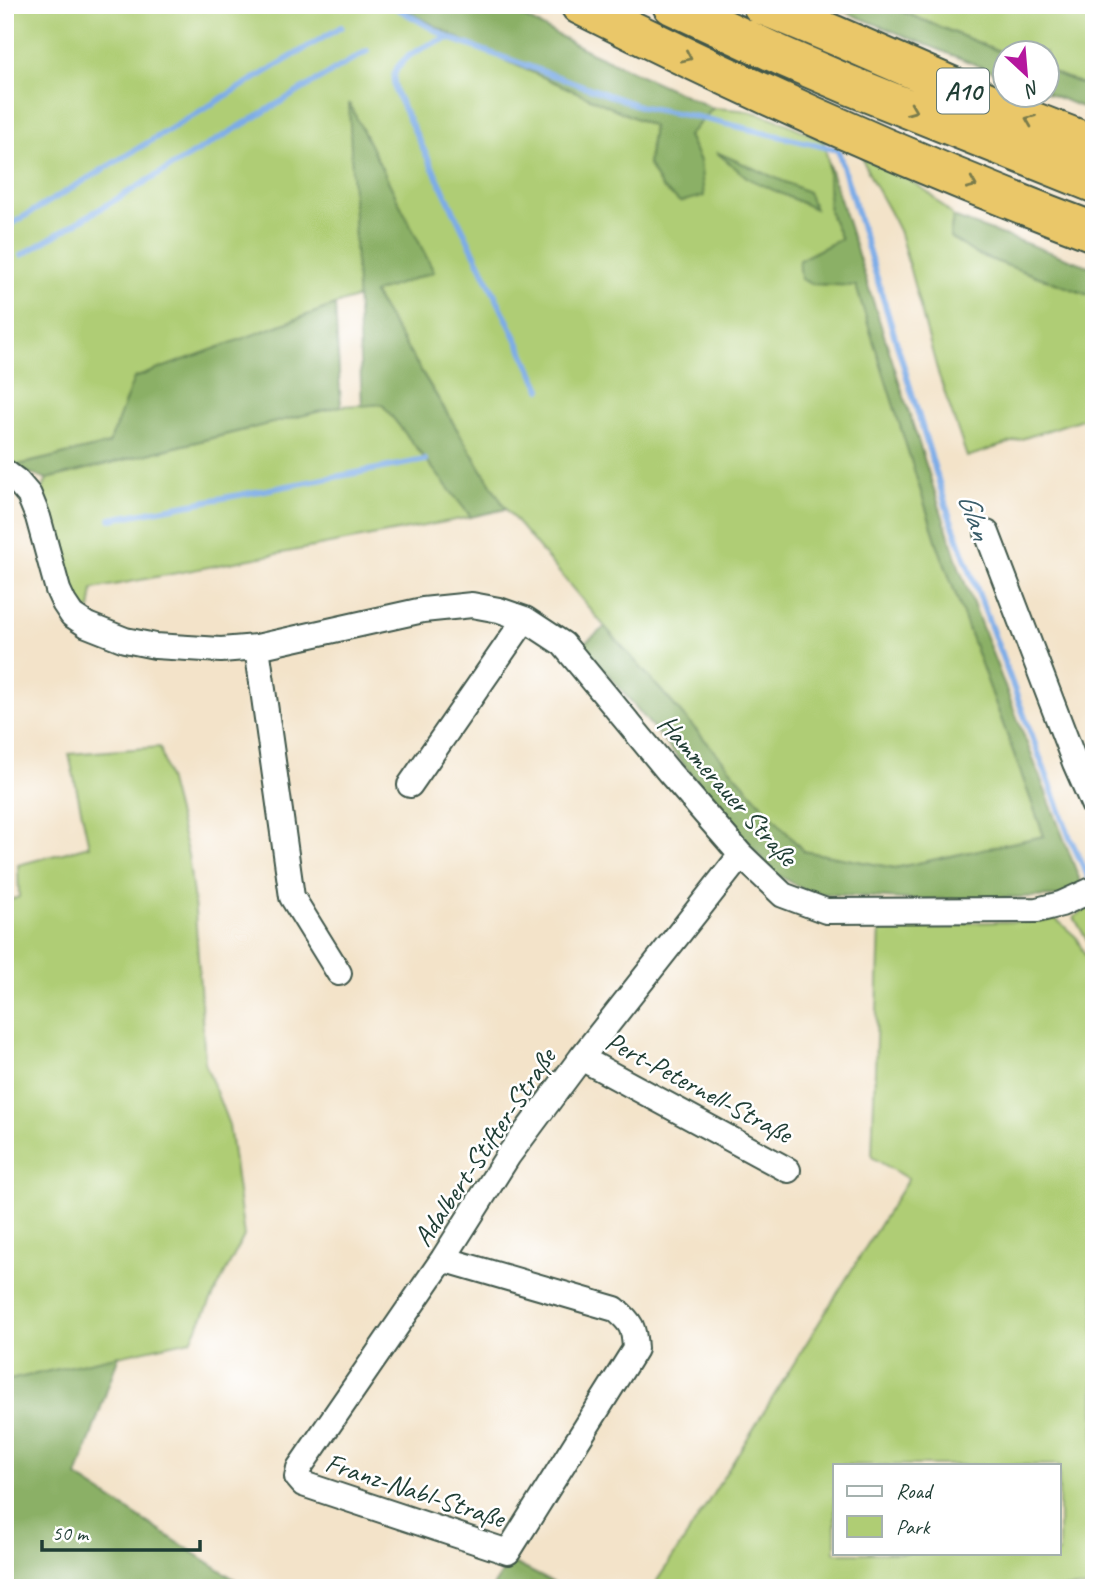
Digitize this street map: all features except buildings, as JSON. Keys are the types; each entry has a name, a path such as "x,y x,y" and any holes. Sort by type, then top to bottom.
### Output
{"highway":[{"path":"580,5 798,109 1028,207 1094,232"},
{"name":"A10","path":"673,5 849,85 1094,183"},
{"name":"A10","path":"766,7 1094,145"}],"street":[{"name":"Hammerauer Straße","path":"5,472 29,495 38,517 58,590 72,615 87,625 125,640 155,646 220,650 257,647 423,610 472,606 499,610 525,619 563,644 741,855 783,895 826,911 1037,910 1061,904 1094,890"},
{"path":"988,533 1075,763 1094,806"},
{"path":"410,785 525,619"},
{"path":"257,647 292,897 339,973"},
{"name":"Adalbert-Stifter-Straße","path":"303,1484 297,1477 299,1468 443,1259 508,1156 581,1058 741,855"},
{"name":"Pert-Peternell-Straße","path":"581,1058 788,1170"},
{"name":"Franz-Nabl-Straße","path":"303,1484 508,1552 635,1349 634,1332 628,1320 615,1309 443,1259"}],"green space":[{"path":"5,5 396,5 474,46 653,126 648,164 700,161 688,136 713,108 742,110 766,116 824,141 828,162 829,211 841,239 800,260 811,284 856,285 938,546 1044,836 895,868 803,851 605,627 506,509 373,292 135,378 109,444 10,467 5,436"},
{"path":"396,5 501,5 588,51 713,108 688,136 700,161 704,196 680,202 662,188 648,164 653,126 473,46"},
{"path":"828,5 886,5 990,47 990,70"},
{"path":"886,5 1094,5 1094,89 1060,75 1060,38 990,38 990,47"},
{"path":"1060,75 1094,89 1094,112 1060,98"},
{"path":"349,103 434,272 373,293 506,509 471,517 382,404 362,406"},
{"path":"716,152 808,192 815,209 749,179"},
{"path":"862,157 908,179 928,192 953,216 950,237 976,254 1094,297 1094,415 967,457 938,373 900,233"},
{"path":"828,162 960,570 1082,886 1065,896 916,900 810,893 774,873 583,644 605,627 803,851 895,868 1044,836 938,546 856,286 811,284 801,279 799,260 841,239 829,211"},
{"path":"953,217 1094,268 1094,297 976,254 950,237"},
{"path":"335,305 341,406 47,479 10,467 109,444 134,378"},
{"path":"382,404 471,517 93,589 90,610 78,600 64,570 53,521 44,498 43,489 47,479 341,406"},
{"path":"160,747 188,855 195,911 205,1063 229,1125 244,1236 191,1340 5,1381 5,902 19,897 18,865 89,846 69,754"},
{"path":"1090,907 1094,916 1094,953 1074,917"},
{"path":"1056,919 1076,937 1094,974 1094,1588 652,1588 908,1179 872,1157 880,925"},
{"path":"119,1355 77,1477 248,1588 5,1588 5,1381"},
{"path":"510,1561 564,1588 492,1588"}],"waterway":[{"name":"Glan","path":"391,5 449,38 642,107 838,150 948,512 1070,838 1092,885"},
{"path":"5,228 341,27"},
{"path":"449,38 425,47 402,62 394,76 396,93 541,389"},
{"path":"22,255 367,51"},
{"path":"111,519 425,460"}]}
